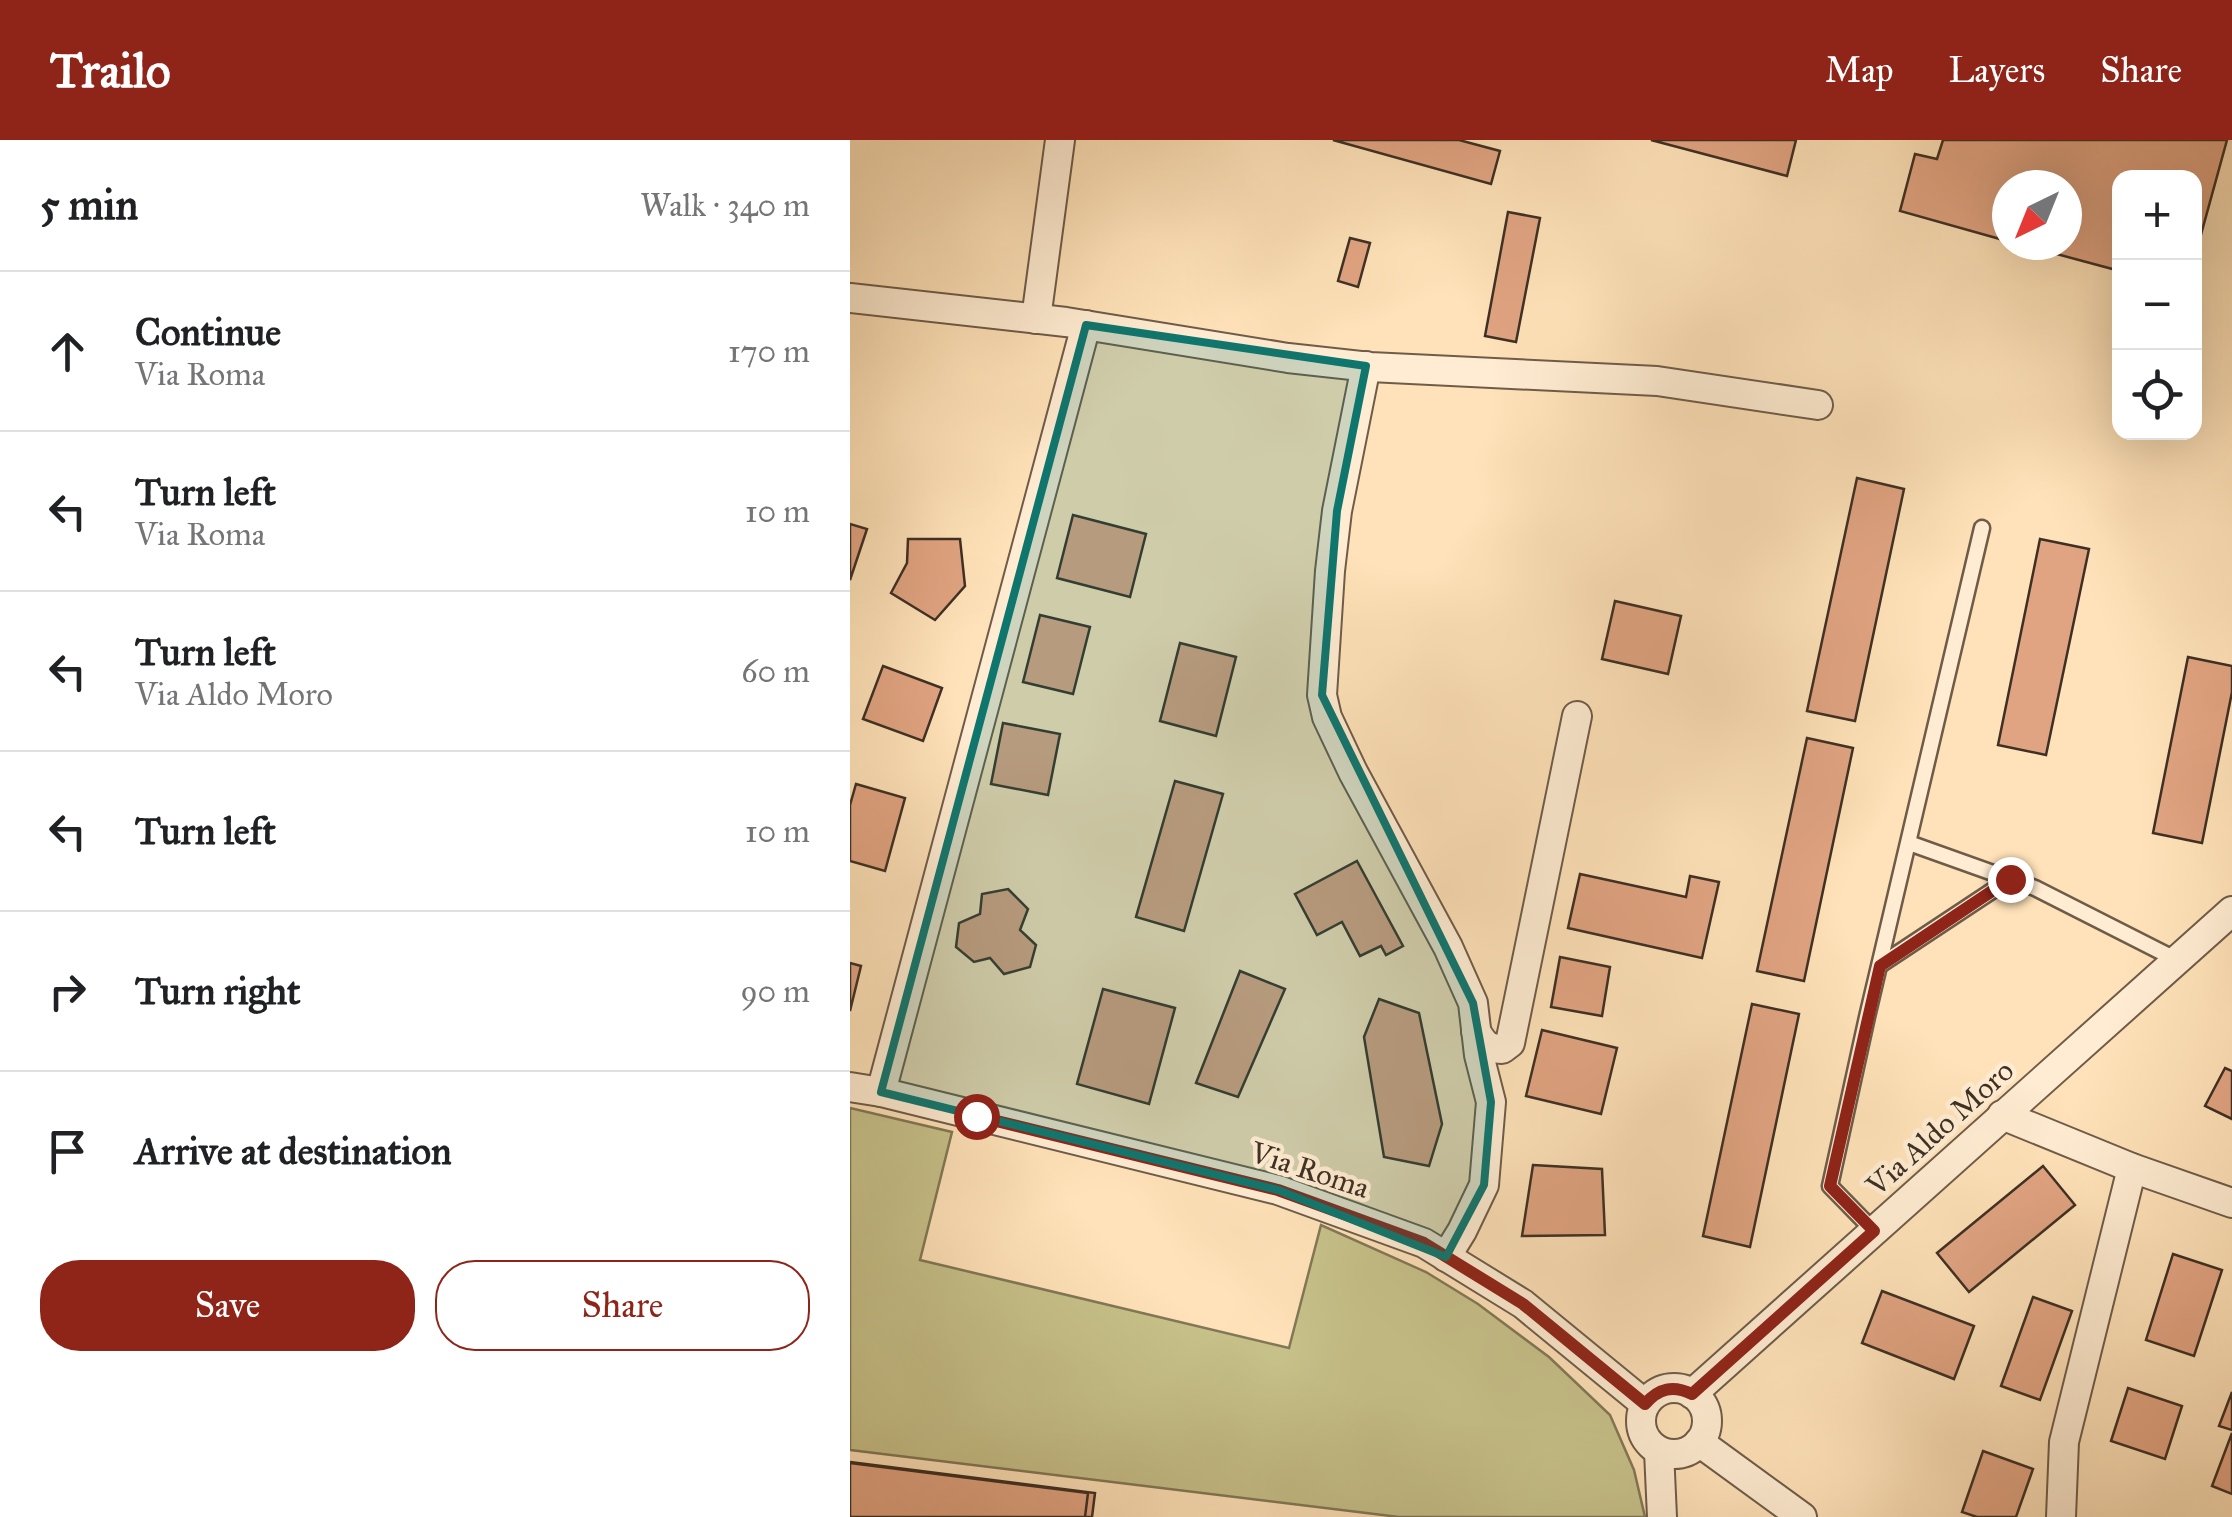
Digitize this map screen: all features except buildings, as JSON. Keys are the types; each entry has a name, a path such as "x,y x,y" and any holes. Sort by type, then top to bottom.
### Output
{"street":[{"path":"1036,319 1060,140"},
{"path":"850,298 1086,325 1288,358 1366,366 1657,381 1818,405"},
{"path":"881,1092 1086,325"},
{"path":"1366,366 1336,511 1322,695 1328,718 1353,772 1448,947 1473,1003 1490,1102 1484,1185 1446,1256"},
{"path":"1476,1031 1492,1049 1502,1050 1510,1043 1577,716"},
{"name":"Via Aldo Moro","path":"1692,1394 2232,911"},
{"name":"Via Roma","path":"850,1088 881,1092 1278,1190 1424,1243 1523,1304 1645,1404"},
{"path":"2002,1115 2132,1168 2232,1203"},
{"path":"2060,1517 2064,1442 2132,1168"},
{"path":"1670,1388 1692,1394 1705,1411 1705,1432 1690,1450 1679,1454 1660,1451 1643,1435 1641,1415 1645,1404 1670,1388"},
{"path":"1699,1442 1802,1517"},
{"path":"1660,1451 1662,1517"}],"lane":[{"path":"1874,1231 1830,1186 1982,528"},
{"path":"1908,843 2035,888 2177,960"},
{"path":"1880,966 2010,879"}],"highlighted area":[{"path":"1086,325 1366,366 1337,511 1322,695 1473,1003 1491,1102 1484,1185 1446,1257 1278,1190 881,1092"}],"shaded area":[{"path":"850,1108 952,1132 920,1260 1289,1348 1321,1225 1426,1272 1478,1304 1549,1357 1610,1415 1634,1470 1645,1517 1399,1517 850,1450"}],"route":[{"path":"976,1116 1278,1190 1424,1243 1523,1304 1645,1404 1670,1388 1692,1394 1874,1231 1830,1186 1880,966 2010,879"}]}
